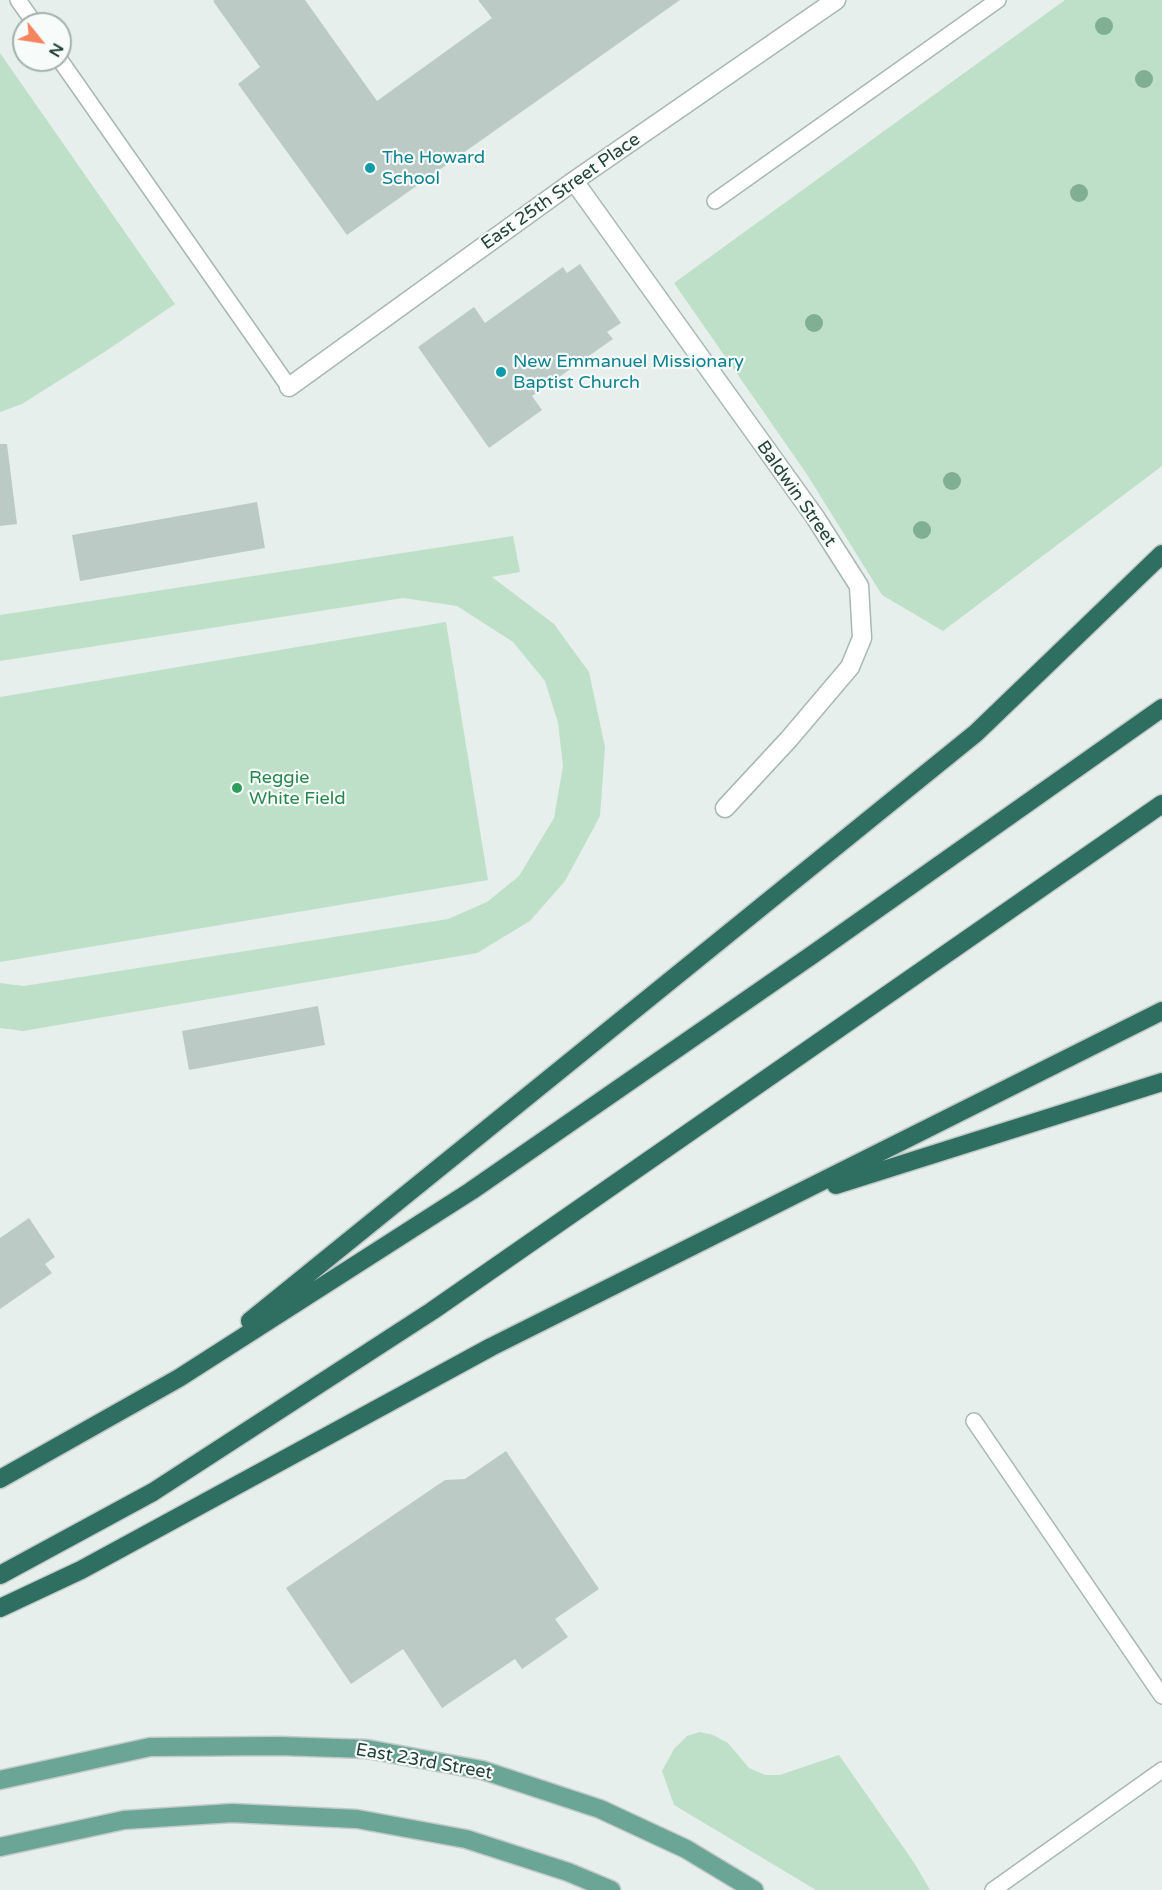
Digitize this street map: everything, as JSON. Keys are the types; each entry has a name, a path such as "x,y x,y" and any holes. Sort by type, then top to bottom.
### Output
{"highway":[{"path":"179,1378 976,733 1162,554"},
{"path":"0,1479 179,1378 471,1191 822,948 1162,708"},
{"path":"0,1575 153,1492 432,1311 1162,804"},
{"path":"0,1608 81,1570 491,1347 1162,1011"},
{"path":"786,1200 1162,1082"}],"main road":[{"name":"East 23rd Street","path":"0,1780 150,1747 279,1746 367,1749 482,1770 600,1809 686,1849 754,1890"},
{"path":"0,1847 124,1820 232,1813 357,1820 466,1839 568,1872 611,1890"}],"street":[{"name":"East 25th Street Place","path":"289,387 574,181 836,0"},
{"name":"Baldwin Street","path":"574,181 814,517 859,586 862,638 850,667 789,739 725,808"}],"lane":[{"path":"715,201 998,0"},
{"path":"68,72 289,387"},
{"path":"974,1421 1162,1696"},
{"path":"993,1890 1162,1770"}],"green space":[{"path":"1065,0 1162,0 1162,466 943,631 882,595 806,473 674,283"},
{"path":"0,53 175,304 22,404 0,412"},
{"path":"513,536 520,572 492,577 554,624 589,672 605,747 600,816 565,881 530,921 477,953 23,1031 0,1028 0,983 24,986 448,919 487,902 519,876 554,818 563,766 558,723 545,681 513,642 457,606 403,598 0,661 0,615"},
{"name":"Reggie White Field","path":"446,622 488,880 0,962 0,697"},
{"path":"700,1732 713,1735 728,1743 749,1768 765,1775 780,1775 839,1755 915,1864 930,1890 816,1890 674,1805 662,1771 674,1749 687,1736"}],"building":[{"name":"The Howard School","path":"305,0 377,101 492,18 478,0 680,0 347,235 238,84 260,67 213,1"},
{"name":"New Emmanuel Missionary Baptist Church","path":"580,264 621,323 607,332 613,339 532,396 542,410 489,448 418,347 474,307 485,323 563,267 567,273"},
{"path":"0,444 7,444 17,524 0,526"},
{"path":"257,502 265,548 80,581 72,535"},
{"path":"318,1006 325,1045 189,1070 182,1031"},
{"path":"29,1218 55,1257 45,1264 52,1273 0,1309 0,1238"},
{"path":"506,1451 599,1589 555,1619 568,1637 522,1669 515,1659 442,1708 403,1649 351,1684 286,1588 445,1480 465,1479"}],"place":[{"name":"The Howard School","path":"370,168"},
{"name":"New Emmanuel Missionary Baptist Church","path":"501,372"},
{"name":"Reggie White Field","path":"237,788"}]}
